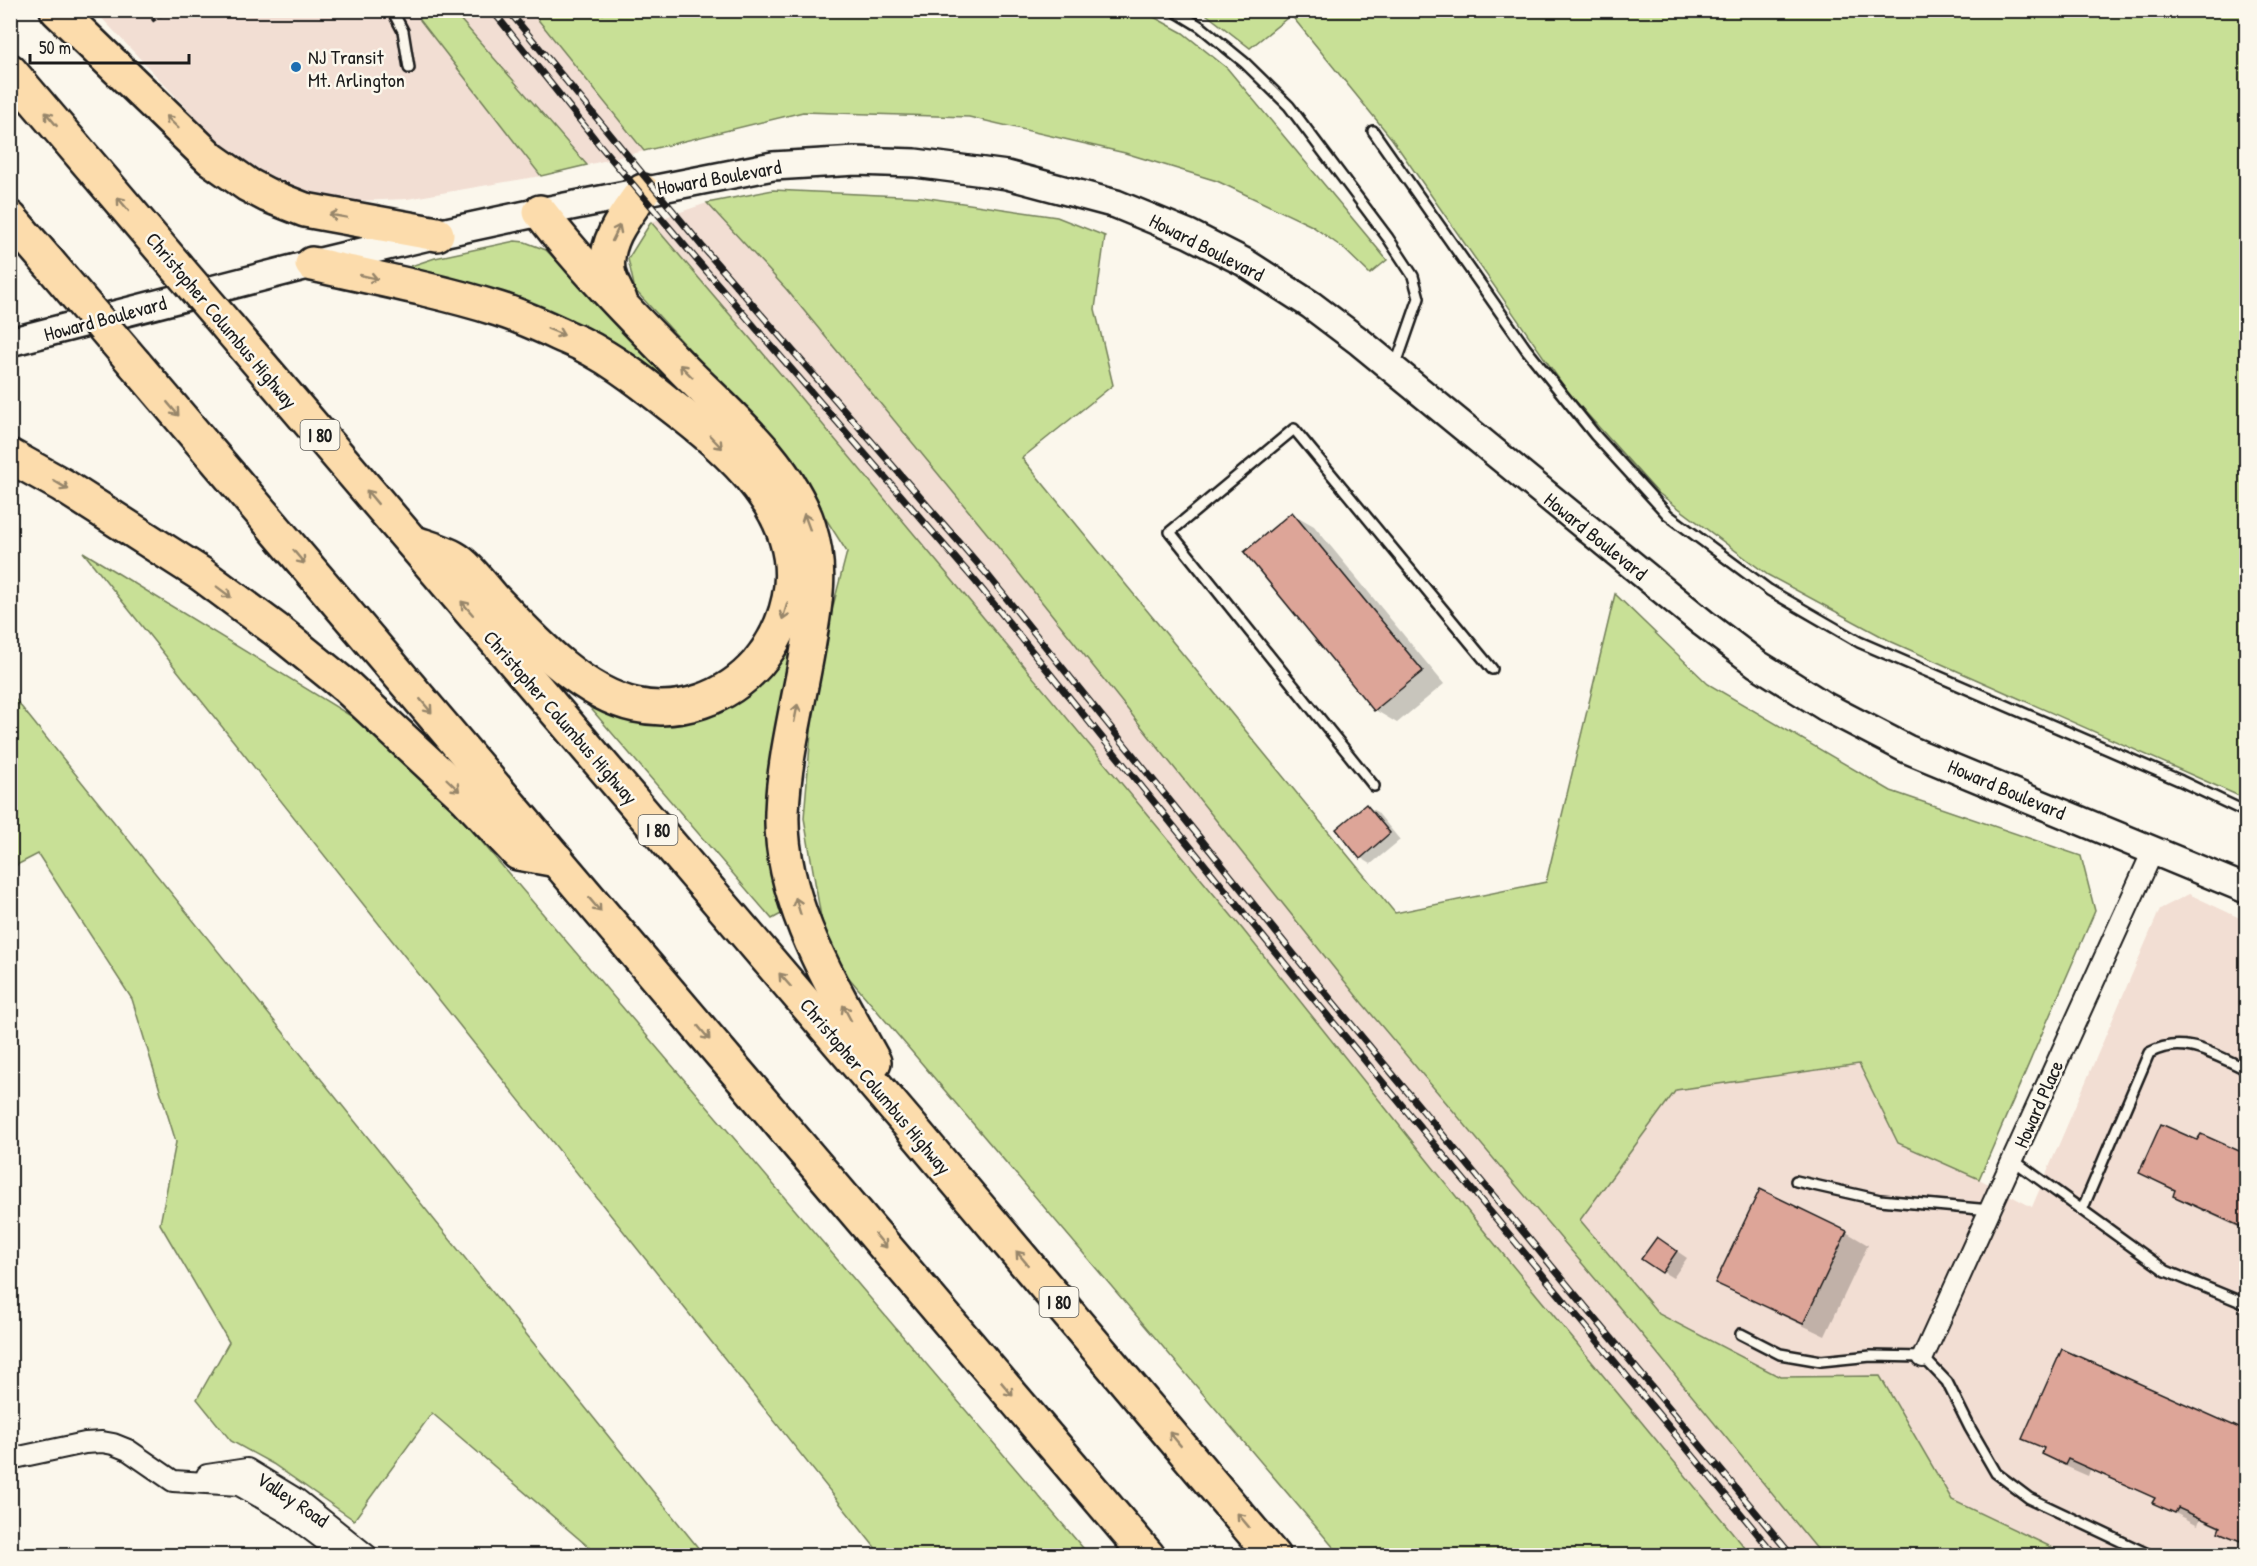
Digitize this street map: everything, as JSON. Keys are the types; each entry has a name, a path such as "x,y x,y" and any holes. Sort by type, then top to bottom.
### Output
{"highway":[{"path":"57,10 211,159 248,185 305,210 437,234"},
{"name":"Christopher Columbus Highway","path":"10,71 905,1120 1273,1556"},
{"path":"623,307 608,272 607,259 614,235 643,191"},
{"path":"540,212 568,248 623,307 768,456 798,500 809,526 816,552 818,586 785,772 782,814 786,859 798,908 811,941 905,1120"},
{"path":"10,218 1148,1556"},
{"path":"312,264 499,309 570,338 634,376 708,434 763,493 772,506 788,544 792,586 779,631 768,651 750,671 734,685 705,700 659,708 615,699 590,686 545,650 456,559 410,541"},
{"path":"10,456 80,496 201,574 279,632 347,687 466,798 518,853 557,860"}],"main road":[{"name":"Howard Boulevard","path":"10,342 437,234 773,166 856,161 915,163 1007,175 1116,204 1189,234 1244,262 1311,305 1360,342 1703,623 1757,664 1816,701 1907,749 1986,779 2247,889"}],"street":[{"name":"Howard Place","path":"1923,1357 2153,851"},
{"path":"10,1459 85,1443 102,1442 128,1449 173,1481"},
{"name":"Valley Road","path":"173,1481 247,1469 298,1500 368,1556"},
{"name":"Valley Road","path":"173,1481 239,1485 288,1513 345,1556"}],"lane":[{"path":"392,10 403,31 409,68"},
{"path":"1173,10 1201,27 1245,63 1289,106 1388,238 1413,276 1419,298 1394,371"},
{"path":"1373,131 1526,349 1595,435 1668,515 1769,590 1859,642 2181,781 2247,812"},
{"path":"1374,786 1170,532 1294,429 1492,669"},
{"path":"2082,1210 2149,1053 2163,1045 2193,1046 2247,1070"},
{"path":"2013,1160 2166,1271 2247,1304"},
{"path":"1796,1181 1880,1200 1990,1210"},
{"path":"1741,1334 1780,1354 1821,1361 1871,1356 1923,1357 1947,1382 1996,1473 2029,1498 2152,1556"}],"path":[{"path":"152,21 167,10"}],"shaded area":[{"name":"NJ Transit Mt. Arlington","path":"95,11 422,11 420,20 541,176 407,199 357,201 288,188 229,153"},
{"path":"453,11 531,11 644,151 587,165"},
{"path":"707,203 787,290 990,537 1362,1003 1635,1326 1822,1555 1751,1555 1475,1220 1236,921 784,378 651,222"},
{"path":"2189,894 2246,921 2246,1555 2068,1555 1952,1500 1880,1376 1780,1377 1659,1314 1580,1220 1676,1090 1859,1064 1898,1143 1979,1179 2032,1207 2160,909"}],"green space":[{"path":"600,10 603,14 609,10 1143,11 1183,33 1227,68 1387,260 1370,274 1343,248 1312,226 1217,181 1125,153 969,117 803,112 644,151 531,11"},
{"path":"422,11 453,11 587,165 541,176 420,20"},
{"path":"1202,11 2246,11 2246,799 1892,642 1768,575 1657,492 1570,395 1392,139 1291,15 1250,48"},
{"path":"773,190 922,197 1057,217 1105,236 1095,309 1113,385 1022,458 1395,913 1546,882 1615,594 1708,684 1891,791 2081,856 2095,911 1979,1179 1898,1143 1859,1064 1676,1090 1580,1220 1659,1314 1780,1377 1880,1376 1952,1500 2068,1555 1822,1555 1635,1326 1362,1003 990,537 787,290 707,203"},
{"path":"651,222 784,378 1236,921 1475,1220 1751,1555 1340,1555 827,952 804,818 816,672 847,552 782,450 635,290 628,259"},
{"path":"515,241 525,242 546,250 751,456 784,498 793,516 803,554 803,594 773,757 768,811 776,894 781,914 772,919 562,675 607,705 645,718 678,718 708,710 735,696 758,678 776,655 790,630 798,602 801,573 798,544 789,515 771,485 731,441 683,398 630,360 602,343 544,315 490,295 414,274 411,266 435,258"},
{"path":"83,552 400,746 1089,1555 881,1555"},
{"path":"10,694 704,1555 598,1555 432,1413 354,1520 273,1464 231,1441 197,1399 229,1342 160,1224 176,1142 132,999 38,854 11,868"}],"building":[{"path":"1292,512 1423,671 1374,711 1244,552"},
{"path":"1366,804 1390,833 1360,859 1336,829"},
{"path":"2161,1124 2197,1140 2201,1134 2246,1154 2246,1229 2173,1196 2175,1190 2139,1173"},
{"path":"1760,1189 1847,1231 1803,1324 1715,1283"},
{"path":"1657,1237 1677,1251 1662,1273 1641,1259"},
{"path":"2062,1349 2246,1431 2246,1539 2243,1542 2218,1532 2220,1527 2178,1508 2175,1513 2152,1503 2155,1498 2068,1459 2065,1465 2042,1454 2044,1448 2022,1439"}],"railway":[{"path":"492,10 598,143 696,259 976,582 1303,986 1776,1556"},
{"path":"508,10 706,251 986,573 1313,978 1792,1556"}],"place":[{"name":"NJ Transit Mt. Arlington","path":"296,67"}]}
